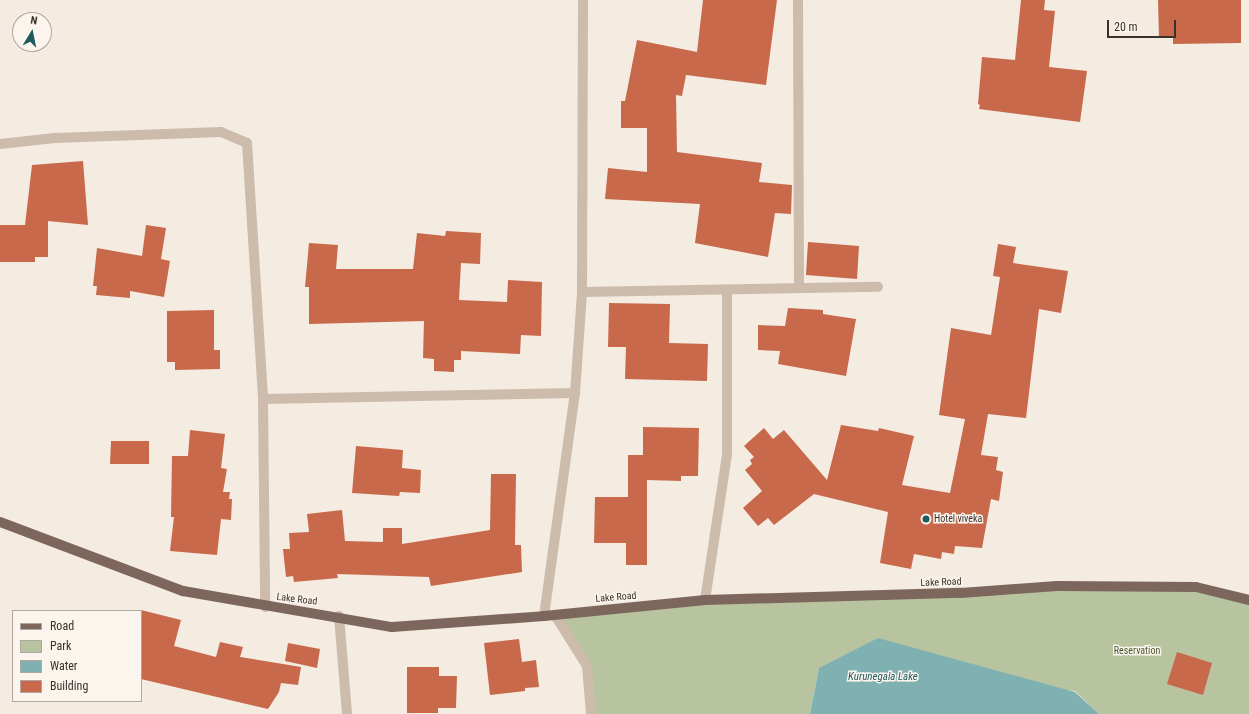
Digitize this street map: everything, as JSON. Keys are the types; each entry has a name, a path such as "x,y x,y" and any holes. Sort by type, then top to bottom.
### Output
{"main road":[{"name":"Lake Road","path":"0,522 183,591 265,607 339,616 392,627 544,616 705,600 961,593 1057,586 1196,587 1249,600"}],"street":[{"path":"544,616 575,393 582,292 583,0"},
{"path":"798,0 799,287"},
{"path":"0,144 55,138 221,132 247,143 263,399 265,607"},
{"path":"582,292 727,292 799,287 878,287"},
{"path":"705,600 727,454 727,292"},
{"path":"263,399 575,393"},
{"path":"555,615 587,666 591,714"},
{"path":"339,616 347,714"}],"green space":[{"name":"Reservation","path":"1196,587 1249,600 1249,714 1099,714 1075,691 819,668 810,714 591,714 587,666 555,615 705,600"}],"water":[{"name":"Kurunegala Lake","path":"878,638 1075,692 1099,714 810,714 819,668"}],"building":[{"path":"703,0 777,0 766,85 686,75 682,96 676,95 677,152 762,163 759,182 792,185 791,214 775,213 768,257 695,243 700,204 605,199 608,168 647,172 647,128 621,128 621,101 625,101 637,40 697,52"},
{"path":"1021,0 1045,0 1044,10 1055,11 1049,67 1087,71 1080,122 979,109 980,105 978,104 982,57 1015,60"},
{"path":"1158,0 1241,0 1241,43 1173,44 1173,38 1159,38"},
{"path":"83,161 88,225 48,221 48,257 35,257 35,262 0,262 0,225 25,225 32,165"},
{"path":"146,225 166,228 161,259 170,261 164,297 130,291 130,298 96,295 97,286 93,286 97,248 142,256"},
{"path":"446,231 481,233 480,264 461,263 459,300 507,302 508,280 542,282 541,336 521,335 520,354 461,351 461,360 454,360 454,372 434,371 434,359 423,358 424,321 309,324 309,287 305,287 309,243 338,245 336,269 413,269 417,233 445,236"},
{"path":"808,242 859,246 857,279 806,275"},
{"path":"998,244 1016,247 1013,263 1068,271 1061,313 1039,309 1026,418 988,414 981,455 998,457 996,470 1003,472 999,501 991,499 982,548 955,546 954,554 942,552 941,559 914,554 911,569 880,563 888,512 814,494 774,525 768,518 758,526 743,508 762,491 745,470 752,464 750,460 754,457 744,446 764,428 773,439 784,430 827,480 841,425 878,431 879,428 914,436 902,485 950,493 965,419 939,415 951,328 991,335 1000,277 993,276"},
{"path":"609,303 670,304 669,343 708,344 707,381 625,379 626,347 608,347"},
{"path":"788,308 823,310 823,314 856,319 846,376 778,364 780,351 758,350 758,325 785,326"},
{"path":"214,310 214,350 220,350 220,369 175,370 175,362 167,362 167,311"},
{"path":"643,427 699,428 698,476 681,476 681,481 647,480 647,565 626,565 626,543 594,543 595,497 628,497 628,455 643,455"},
{"path":"190,430 225,434 221,468 227,469 223,492 230,492 229,499 232,499 231,520 221,519 217,555 170,551 174,517 171,517 172,456 188,456"},
{"path":"111,441 149,441 149,464 110,464"},
{"path":"356,446 403,450 402,468 421,470 420,493 400,492 399,496 352,493"},
{"path":"491,474 516,474 515,545 521,545 522,572 431,586 429,577 337,574 338,578 294,582 293,576 286,577 283,549 290,549 289,533 309,532 307,514 342,510 345,541 383,542 383,528 402,528 402,544 490,530"},
{"path":"142,610 181,620 174,646 216,657 220,642 243,647 240,657 301,667 298,685 281,683 279,692 268,709 142,679"},
{"path":"519,639 522,662 536,660 539,687 525,688 525,691 490,695 484,643"},
{"path":"288,643 320,649 317,668 285,661"},
{"path":"1177,652 1212,663 1203,695 1167,684"},
{"path":"407,667 439,667 439,676 457,676 456,708 438,708 438,713 407,713"}],"place":[{"name":"Hotel viveka","path":"926,519"}]}
